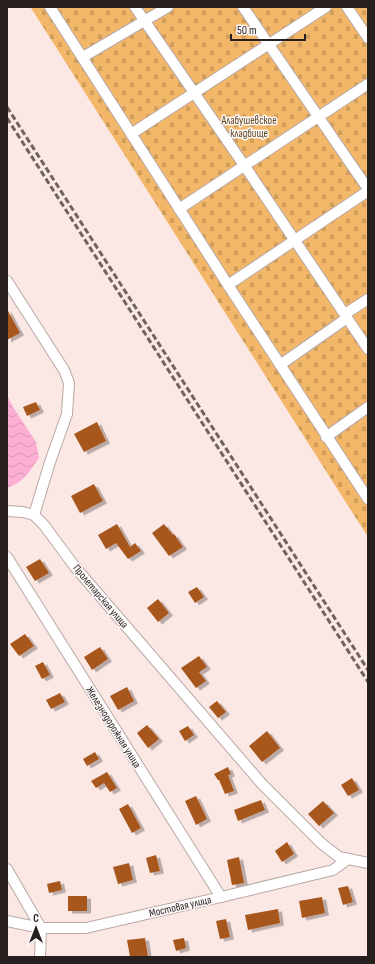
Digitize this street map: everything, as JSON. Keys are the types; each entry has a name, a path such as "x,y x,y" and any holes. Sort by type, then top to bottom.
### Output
{"street":[{"path":"50,7 326,437 368,499"},
{"path":"135,7 195,92 368,348"},
{"path":"83,57 168,7"},
{"path":"228,285 368,190 244,7"},
{"path":"132,134 326,7"},
{"path":"347,7 368,38"},
{"path":"179,209 368,84"},
{"path":"7,281 64,370 69,384 67,414 50,462 34,516 23,512 7,511"},
{"path":"280,365 368,299"},
{"path":"326,437 368,407"},
{"name":"Пролетарская улица","path":"34,516 44,525 75,567 262,784 321,843 339,857 368,863"},
{"name":"Железнодорожная улица","path":"7,557 221,897"},
{"name":"Мостовая улица","path":"7,921 41,928 86,928 333,870 348,859"},
{"path":"7,869 41,928 40,957"}],"green space":[{"name":"Алабушевское кладбище","path":"368,7 368,537 31,8"}],"water":[{"path":"7,395 36,442 39,458 22,480 7,488"}],"building":[{"path":"7,309 20,333 7,340"},
{"path":"36,402 40,410 27,416 23,407"},
{"path":"97,422 106,441 84,452 74,434"},
{"path":"94,484 103,501 80,513 71,496"},
{"path":"117,524 130,547 135,543 141,551 128,559 116,543 106,549 98,535"},
{"path":"164,524 173,535 174,534 183,547 169,556 152,533"},
{"path":"40,559 49,573 35,581 26,567"},
{"path":"197,587 204,597 195,603 188,592"},
{"path":"158,599 169,613 158,622 147,608"},
{"path":"25,634 34,646 19,656 10,644"},
{"path":"100,647 108,659 92,670 84,657"},
{"path":"199,656 207,667 199,672 206,681 196,688 181,668"},
{"path":"43,662 50,675 42,679 35,666"},
{"path":"127,687 134,701 118,710 110,696"},
{"path":"60,693 65,702 51,709 46,700"},
{"path":"217,701 226,712 218,718 209,707"},
{"path":"147,725 159,739 148,748 137,733"},
{"path":"188,726 194,735 185,741 179,731"},
{"path":"267,731 280,748 262,762 249,746"},
{"path":"95,752 99,759 87,766 83,759"},
{"path":"228,767 231,774 228,775 234,791 225,794 219,780 214,774"},
{"path":"107,772 117,788 110,792 104,783 96,788 91,781"},
{"path":"352,778 359,790 348,796 341,785"},
{"path":"196,796 207,819 196,825 185,801"},
{"path":"261,800 265,810 238,821 234,810"},
{"path":"323,801 334,813 319,826 308,814"},
{"path":"128,804 141,828 132,833 119,809"},
{"path":"287,842 294,854 282,862 275,851"},
{"path":"156,855 160,871 150,873 146,858"},
{"path":"239,857 244,883 232,885 227,860"},
{"path":"129,863 133,880 118,884 113,867"},
{"path":"60,881 62,890 49,893 47,884"},
{"path":"348,886 353,902 343,905 338,888"},
{"path":"68,896 87,896 87,911 68,911"},
{"path":"322,897 325,913 302,918 299,901"},
{"path":"278,909 280,923 248,930 245,915"},
{"path":"226,919 230,937 220,939 216,921"},
{"path":"145,938 148,957 130,957 127,940"},
{"path":"184,938 186,948 176,951 173,940"}],"railway":[{"path":"7,107 368,670"},
{"path":"7,118 368,682"}]}
